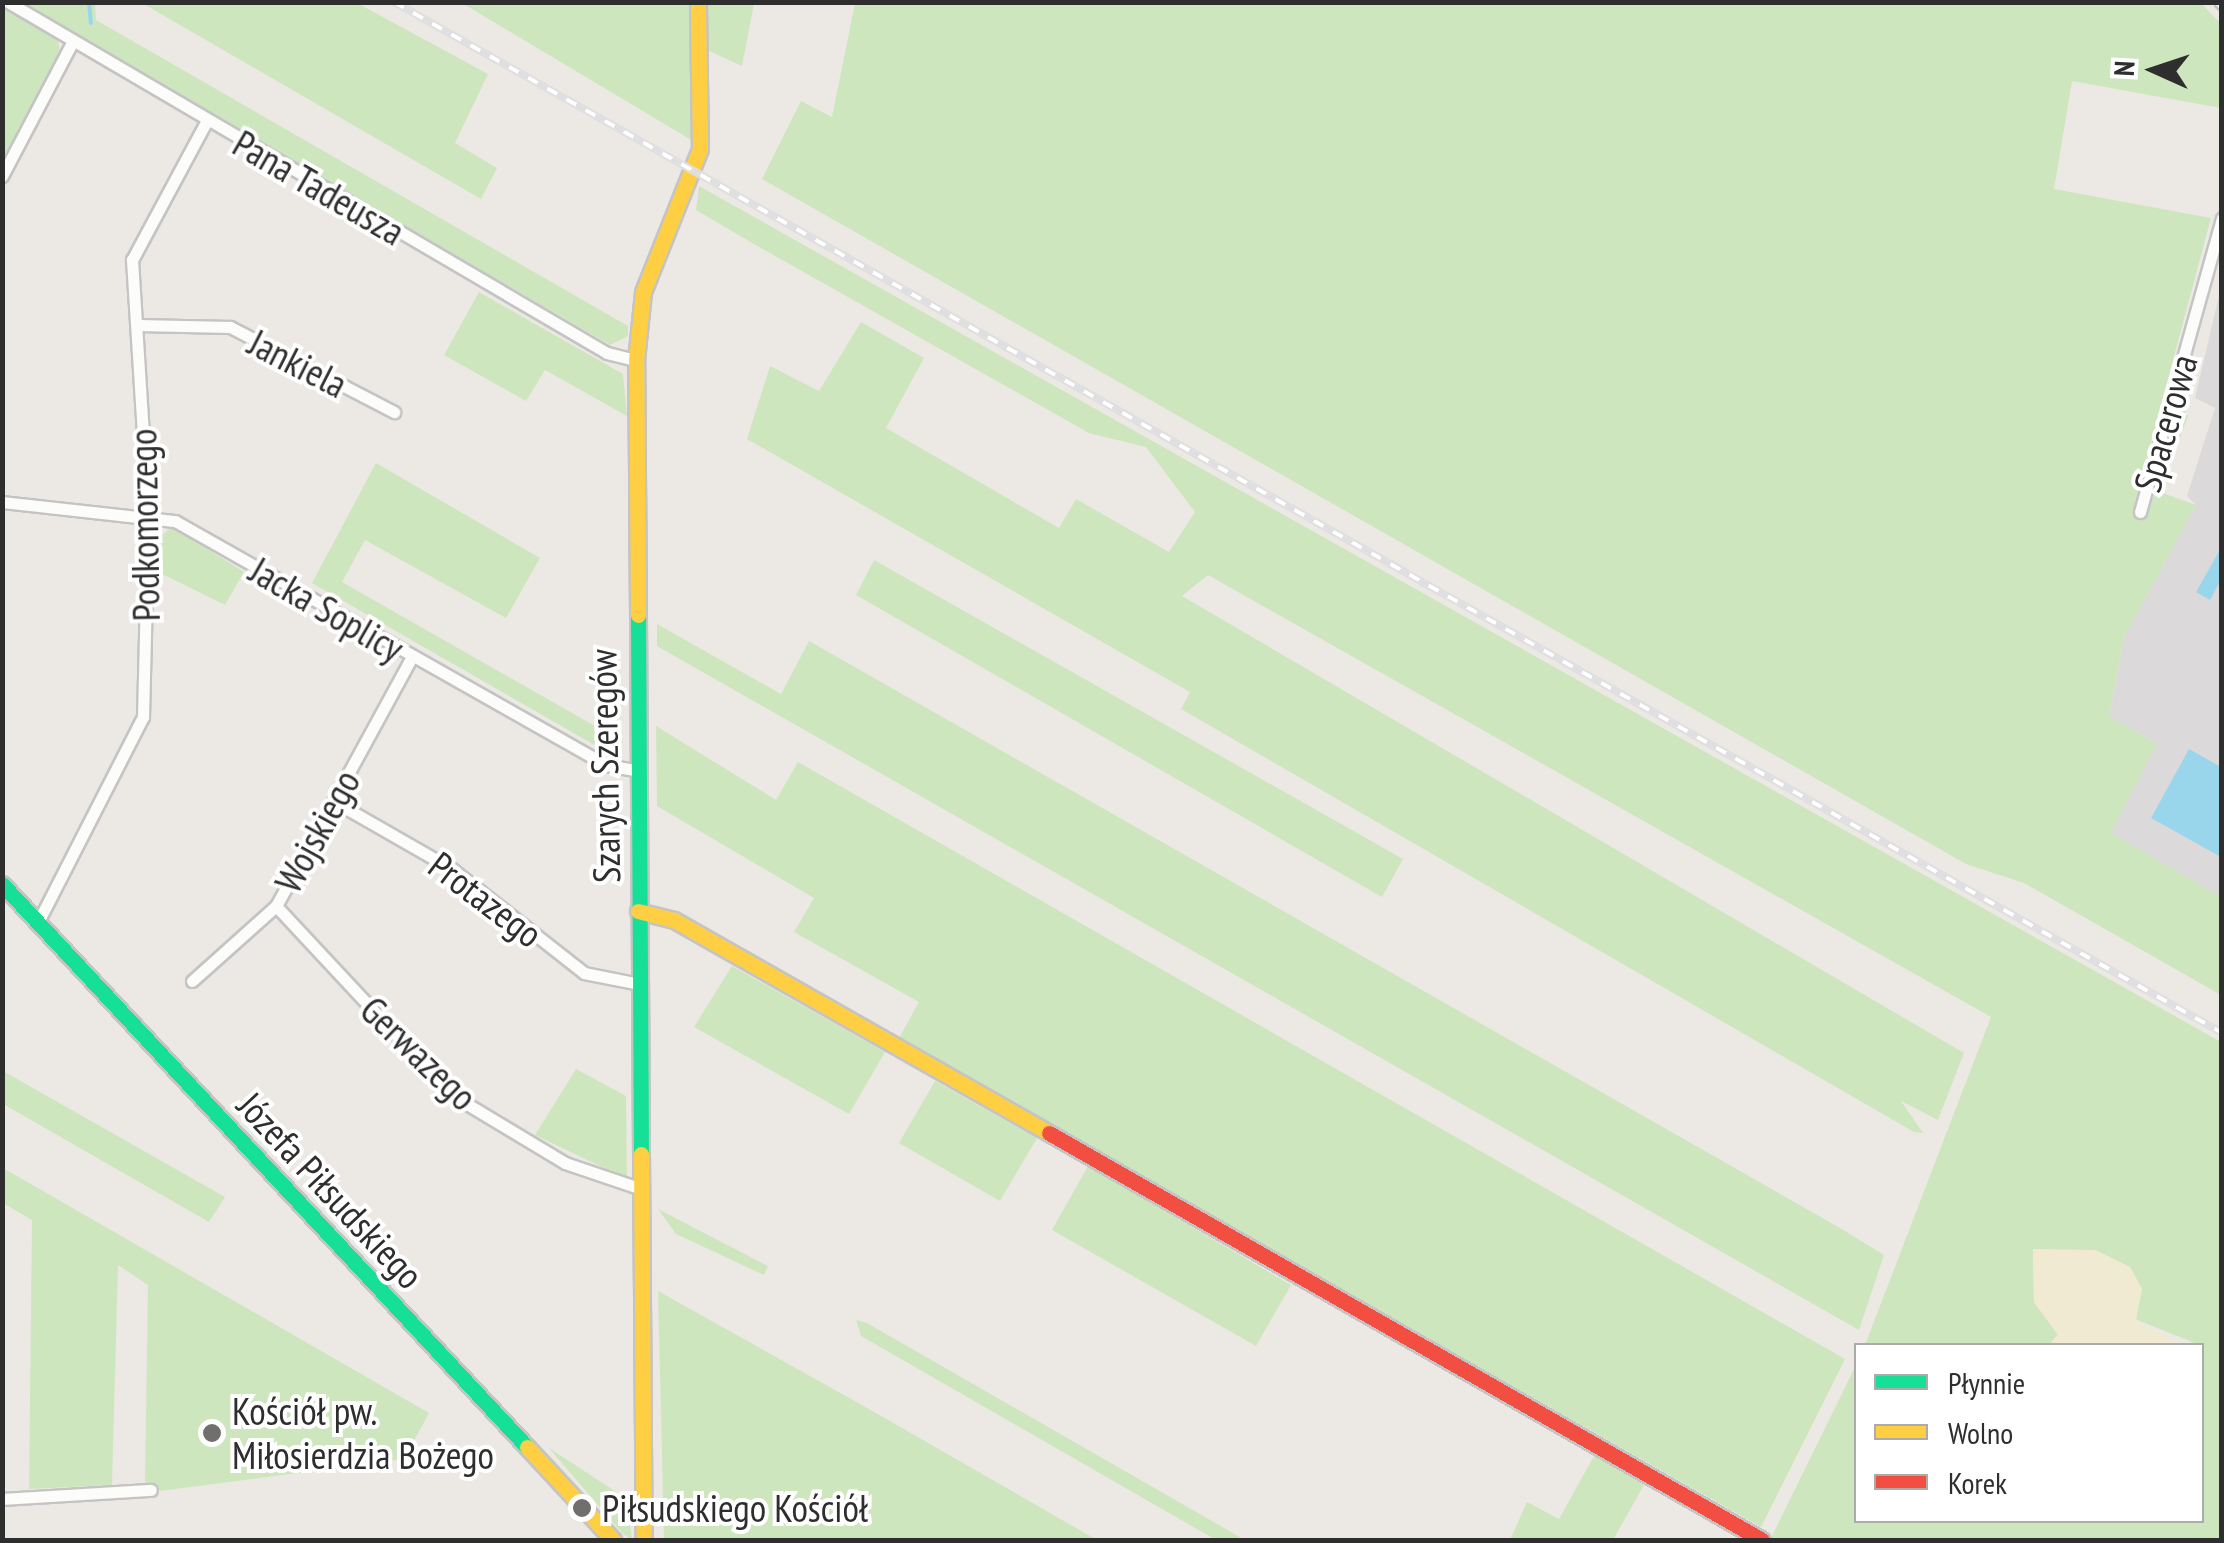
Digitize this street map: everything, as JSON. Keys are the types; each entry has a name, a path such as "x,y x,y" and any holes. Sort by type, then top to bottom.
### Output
{"street":[{"name":"Pana Tadeusza","path":"8,2 206,122 607,353 636,360"},
{"name":"Szarych Szeregów","path":"644,1540 635,770 636,360 644,292 700,150 698,2"},
{"path":"2,176 73,41"},
{"name":"Podkomorzego","path":"38,922 144,717 148,514 132,260 206,122"},
{"name":"Spacerowa","path":"2140,512 2222,218"},
{"name":"Jankiela","path":"138,325 230,327 394,412"},
{"name":"Jacka Soplicy","path":"2,502 148,514 175,521 606,765 635,770"},
{"name":"Wojskiego","path":"192,981 276,906 412,657"},
{"name":"Protazego","path":"336,802 452,868 584,973 639,984"},
{"name":"Józefa Piłsudskiego","path":"2,884 612,1540"},
{"name":"Gerwazego","path":"276,906 452,1095 575,1168 642,1189"},
{"path":"638,911 674,920 1762,1540"},
{"path":"2,1499 151,1490"}],"shaded area":[{"path":"2221,287 2221,897 2110,833 2157,743 2109,717 2124,637 2196,505 2187,496 2215,408 2195,398"}],"green space":[{"path":"21,3 95,3 96,20 628,326 628,336 610,345"},
{"path":"142,3 357,3 488,74 455,143 497,168 481,199"},
{"path":"462,3 691,3 693,141"},
{"path":"706,3 754,3 742,66 705,49"},
{"path":"855,3 2201,3 2221,24 2221,108 2072,81 2054,189 2211,218 2134,506 2143,516 2157,491 2196,505 2124,637 2109,717 2157,743 2111,833 2221,897 2221,995 2024,883 1966,864 762,179 801,101 832,117"},
{"path":"3,7 58,40 60,51 3,167"},
{"path":"699,186 2221,1042 2221,1540 1770,1540 1854,1369 1854,1523 2204,1523 2204,1343 2195,1343 2135,1319 2142,1290 2130,1267 2095,1250 2033,1250 2034,1302 2058,1335 2051,1343 1866,1343 1991,1017 1208,575 1182,596 1964,1053 1938,1120 1901,1101 1923,1133 1914,1132 1181,709 1190,692 747,439 770,366 819,391 861,322 924,358 886,428 1059,528 1076,499 1169,552 1195,512 1146,447 1089,433 696,210"},
{"path":"479,292 623,374 627,416 545,370 526,401 444,355"},
{"path":"2183,408 2188,416 2165,477 2158,468"},
{"path":"376,463 540,558 506,618 365,540 342,582 623,742 618,749 605,751 312,583"},
{"path":"172,527 244,572 225,605 158,572 157,539"},
{"path":"874,560 1403,859 1382,897 856,595"},
{"path":"657,624 781,694 809,641 1840,1228 1884,1255 1859,1330 657,646"},
{"path":"656,726 776,800 798,762 1845,1359 1761,1527 899,1038 919,1002 794,932 814,898 657,806"},
{"path":"732,966 885,1052 849,1114 694,1027"},
{"path":"576,1069 626,1096 627,1179 535,1135"},
{"path":"3,1071 225,1197 209,1222 3,1104"},
{"path":"935,1081 1037,1138 1000,1201 899,1143"},
{"path":"1088,1166 1291,1285 1256,1346 1052,1230"},
{"path":"3,1168 429,1413 404,1459 160,1491 145,1483 148,1285 118,1265 112,1485 29,1489 32,1220 3,1203"},
{"path":"658,1209 768,1266 764,1275 676,1234"},
{"path":"658,1291 869,1409 1097,1540 664,1540"},
{"path":"856,1320 1245,1540 1216,1540 861,1336"},
{"path":"549,1448 627,1499 632,1540 622,1533"},
{"path":"1594,1456 1644,1485 1613,1540 1510,1540 1527,1502 1559,1519"}],"sand":[{"path":"2033,1249 2095,1250 2130,1267 2142,1289 2136,1320 2178,1343 2051,1343 2058,1334 2034,1302"}],"water":[{"path":"2221,548 2221,580 2210,600 2196,592"},
{"path":"2189,749 2221,767 2221,857 2151,818"}],"waterway":[{"path":"89,2 91,23"}],"railway":[{"path":"394,2 2222,1033"}],"traffic: fast":[{"path":"638,615 641,1154"},
{"path":"2,884 527,1447"}],"traffic: slow":[{"path":"638,615 636,360 643,292 700,149 698,2"},
{"path":"638,911 674,920 1049,1133"},
{"path":"641,1154 644,1540"},
{"path":"527,1447 613,1540"}],"traffic: jam":[{"path":"1049,1133 1762,1540"}],"place":[{"name":"Kościół pw. Miłosierdzia Bożego","path":"212,1433"},
{"name":"Piłsudskiego Kościół","path":"582,1508"}]}
